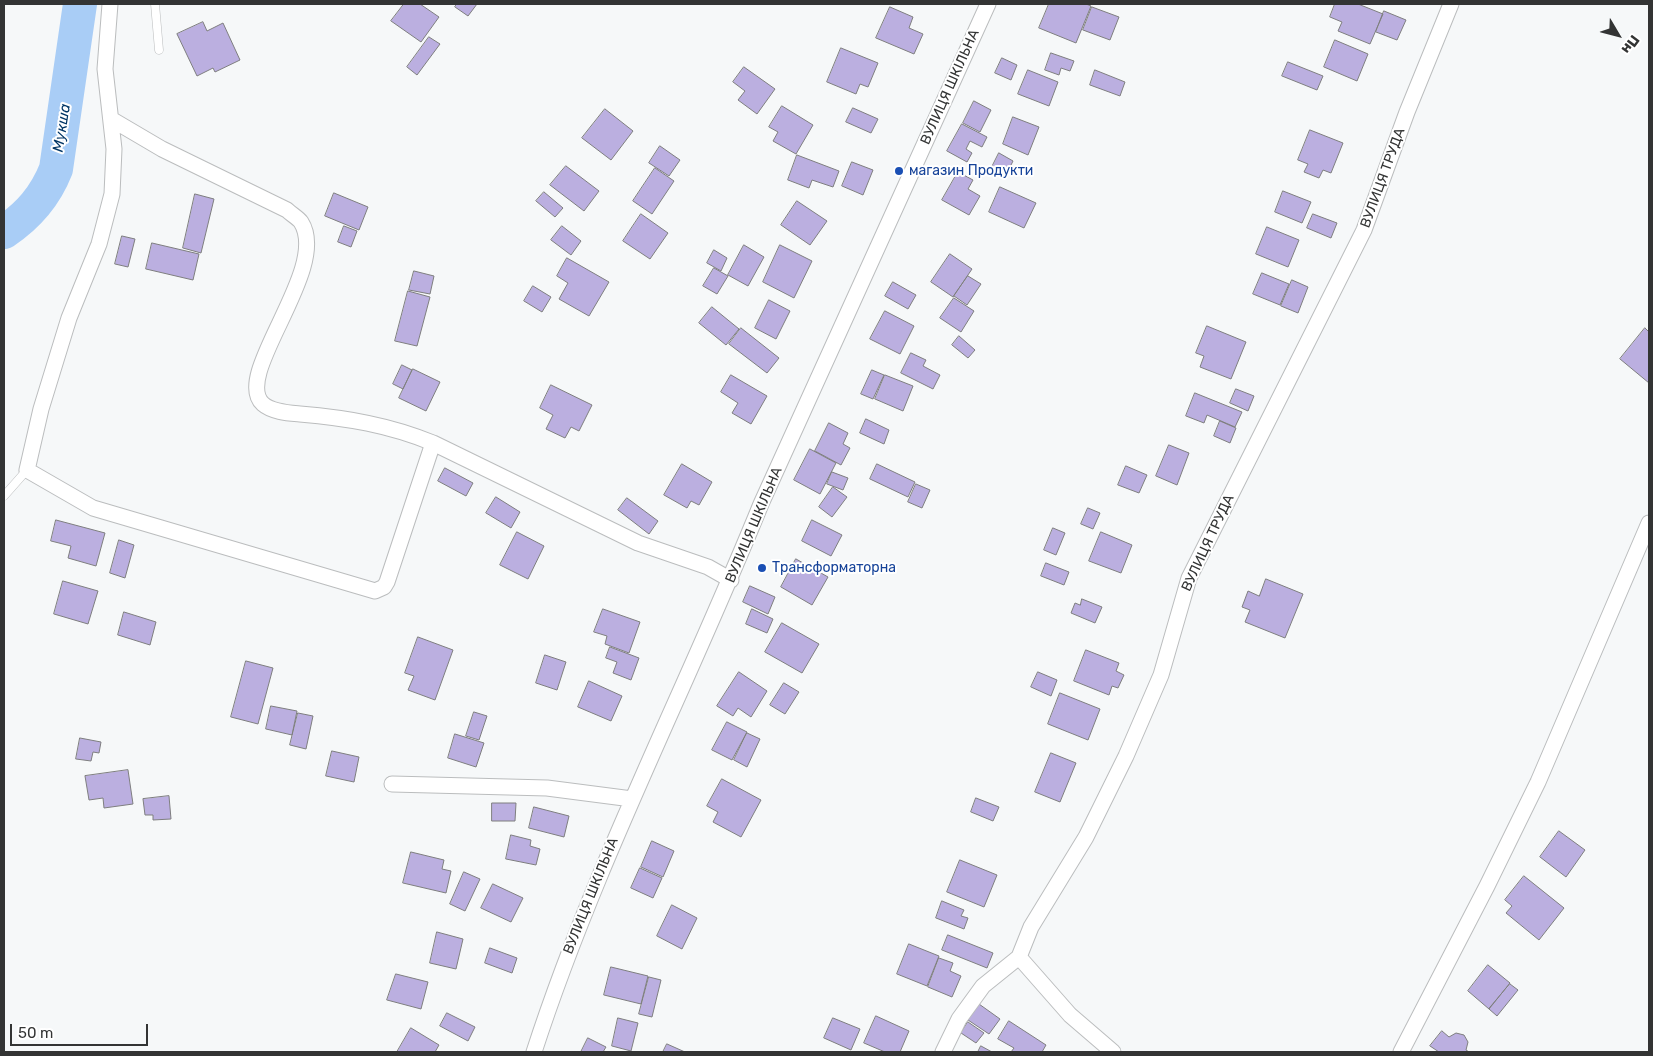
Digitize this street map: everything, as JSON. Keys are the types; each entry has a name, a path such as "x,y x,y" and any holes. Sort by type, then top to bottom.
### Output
{"street":[{"path":"110,4 105,68 114,148 112,194 99,244 69,318 41,408 27,470 93,508 375,592 384,587 387,582 433,442"},
{"name":"ВУЛИЦЯ ШКІЛЬНА","path":"534,1052 556,984 592,891 762,504 988,4"},
{"name":"ВУЛИЦЯ ТРУДА","path":"1019,957 1031,927 1086,837 1126,756 1162,675 1189,578 1364,230 1407,112 1451,4"},
{"path":"111,119 162,149 287,210 301,222 307,237 306,256 292,298 262,362 257,382 257,396 264,405 294,413 370,422 401,430 433,442 638,543 708,567 730,580"},
{"path":"1401,1052 1487,886 1538,782 1649,523"},
{"path":"392,784 547,788 632,799"},
{"path":"943,1052 959,1019 983,986 1019,957 1070,1015 1113,1052"}],"lane":[{"path":"155,4 159,50"},
{"path":"4,496 27,470"}],"building":[{"path":"404,4 420,4 439,17 421,42 391,21"},
{"path":"457,4 477,4 468,16 455,7"},
{"path":"1049,4 1086,4 1091,6 1076,43 1039,28"},
{"path":"1335,4 1358,4 1383,14 1370,44 1338,31 1342,22 1330,17"},
{"path":"890,7 913,17 909,28 923,34 914,54 876,38"},
{"path":"1092,7 1119,17 1110,40 1083,30"},
{"path":"1384,11 1406,20 1397,40 1376,32"},
{"path":"203,22 207,31 223,23 240,60 215,72 213,68 197,76 177,34"},
{"path":"429,37 440,44 417,75 407,67"},
{"path":"1335,40 1368,54 1357,81 1324,67"},
{"path":"841,48 878,63 868,87 860,84 856,94 827,82"},
{"path":"1051,53 1074,61 1070,71 1061,68 1059,75 1045,70"},
{"path":"1002,58 1017,65 1011,80 995,73"},
{"path":"1288,62 1323,76 1317,90 1282,76"},
{"path":"744,67 775,89 757,114 738,100 745,91 733,82"},
{"path":"1028,70 1058,82 1049,106 1018,94"},
{"path":"1095,70 1125,82 1120,96 1090,85"},
{"path":"974,101 991,110 980,132 963,123"},
{"path":"782,106 813,125 796,154 773,141 778,132 769,127"},
{"path":"853,108 878,119 871,133 846,122"},
{"path":"605,109 633,131 611,160 582,138"},
{"path":"1013,117 1039,127 1028,155 1003,144"},
{"path":"962,124 987,137 982,147 970,141 966,149 972,153 967,162 947,151"},
{"path":"1310,130 1343,143 1331,173 1323,170 1319,178 1304,172 1308,164 1298,160"},
{"path":"660,146 680,160 669,176 649,163"},
{"path":"999,153 1013,161 1006,175 992,167"},
{"path":"797,155 839,171 833,187 812,180 809,188 788,180"},
{"path":"852,162 873,170 863,195 842,186"},
{"path":"566,166 599,191 584,211 550,185"},
{"path":"655,168 674,181 652,214 633,201"},
{"path":"958,172 973,180 968,189 980,196 969,215 942,200"},
{"path":"1000,187 1036,203 1024,228 989,212"},
{"path":"1283,191 1311,202 1302,223 1275,212"},
{"path":"544,192 563,208 555,217 536,201"},
{"path":"334,193 368,207 359,230 325,216"},
{"path":"195,194 214,199 201,253 183,248"},
{"path":"797,201 827,221 810,245 781,225"},
{"path":"641,214 668,233 650,259 623,241"},
{"path":"1313,214 1337,223 1331,238 1307,228"},
{"path":"344,226 357,231 351,247 338,242"},
{"path":"562,226 581,241 571,255 551,240"},
{"path":"1267,227 1299,240 1288,267 1256,254"},
{"path":"122,236 135,239 128,267 115,264"},
{"path":"152,243 199,254 193,280 146,269"},
{"path":"744,245 764,257 748,286 728,275"},
{"path":"780,245 812,261 794,298 763,282"},
{"path":"714,250 727,258 721,271 707,263"},
{"path":"950,254 972,269 953,297 931,282"},
{"path":"567,258 609,282 589,316 559,299 568,283 557,276"},
{"path":"714,268 728,276 717,294 703,286"},
{"path":"414,271 434,276 430,294 409,290"},
{"path":"1262,273 1289,284 1280,305 1253,294"},
{"path":"968,276 981,284 967,305 954,296"},
{"path":"1292,280 1308,287 1298,313 1281,306"},
{"path":"893,282 916,295 908,309 885,296"},
{"path":"533,286 551,297 542,312 524,301"},
{"path":"408,291 430,297 417,346 395,341"},
{"path":"954,298 974,311 961,332 940,318"},
{"path":"769,300 790,311 776,339 755,328"},
{"path":"712,307 739,329 726,345 699,323"},
{"path":"885,311 914,326 900,354 870,339"},
{"path":"1207,326 1246,342 1231,379 1200,367 1204,356 1196,353"},
{"path":"741,328 779,358 767,373 729,344"},
{"path":"1645,328 1649,332 1649,383 1620,359"},
{"path":"959,336 975,350 968,358 952,345"},
{"path":"911,353 926,360 923,366 940,375 933,389 901,373"},
{"path":"402,365 412,370 403,389 393,384"},
{"path":"413,369 440,382 426,411 399,398"},
{"path":"872,370 884,375 873,399 861,394"},
{"path":"731,375 767,396 751,424 732,413 738,403 721,392"},
{"path":"885,375 913,386 903,411 875,399"},
{"path":"551,385 592,405 579,431 571,427 565,438 546,429 553,415 540,408"},
{"path":"1236,389 1254,396 1248,411 1230,403"},
{"path":"1195,393 1242,412 1235,427 1207,415 1204,423 1186,416"},
{"path":"866,419 889,430 884,444 860,433"},
{"path":"1220,421 1236,428 1230,443 1214,436"},
{"path":"829,423 848,433 843,444 850,448 841,465 815,451"},
{"path":"1169,445 1189,453 1177,485 1156,476"},
{"path":"810,449 836,463 820,494 794,480"},
{"path":"682,464 712,482 699,505 691,501 687,508 664,495"},
{"path":"877,464 915,482 908,497 870,479"},
{"path":"1126,466 1147,475 1139,493 1118,485"},
{"path":"445,468 473,483 466,496 438,481"},
{"path":"832,472 848,478 843,490 827,484"},
{"path":"916,484 930,490 922,508 908,502"},
{"path":"833,487 847,497 832,517 819,507"},
{"path":"496,497 520,512 511,528 486,513"},
{"path":"627,498 658,521 649,534 618,510"},
{"path":"1088,508 1100,513 1093,529 1081,524"},
{"path":"56,520 105,533 96,566 68,558 71,546 51,541"},
{"path":"812,520 842,535 831,556 802,541"},
{"path":"1053,528 1065,533 1056,555 1044,550"},
{"path":"517,532 544,546 528,579 500,565"},
{"path":"1101,532 1132,545 1121,573 1089,561"},
{"path":"119,540 134,545 125,578 110,573"},
{"path":"796,559 828,577 812,605 781,587"},
{"path":"1046,563 1069,572 1064,585 1041,576"},
{"path":"1266,579 1303,594 1285,638 1245,622 1250,610 1242,607 1248,591 1259,596"},
{"path":"63,581 98,591 88,624 54,614"},
{"path":"750,586 775,597 768,614 743,602"},
{"path":"1082,599 1102,607 1095,623 1071,613 1075,603 1080,605"},
{"path":"603,609 640,622 629,653 605,644 607,636 594,632"},
{"path":"752,609 773,619 767,633 746,624"},
{"path":"124,612 156,622 150,645 118,635"},
{"path":"782,623 819,644 802,673 765,652"},
{"path":"418,637 453,650 435,700 408,690 414,676 405,673"},
{"path":"610,647 639,658 631,680 613,673 617,662 606,658"},
{"path":"1086,650 1119,663 1116,671 1124,675 1118,688 1112,686 1109,695 1074,681"},
{"path":"545,655 566,662 557,690 536,683"},
{"path":"246,661 273,668 258,724 231,717"},
{"path":"739,672 767,691 751,717 738,708 733,716 717,706"},
{"path":"1038,672 1057,680 1051,696 1031,687"},
{"path":"589,681 622,696 611,721 578,707"},
{"path":"784,683 799,692 785,714 770,705"},
{"path":"1060,693 1100,709 1088,740 1048,724"},
{"path":"271,706 297,711 292,735 266,729"},
{"path":"474,712 487,716 479,740 466,736"},
{"path":"298,713 313,716 306,749 290,745"},
{"path":"727,722 747,732 732,760 712,750"},
{"path":"747,733 760,739 747,767 734,760"},
{"path":"455,734 484,743 476,767 448,758"},
{"path":"80,738 101,742 99,753 93,752 91,761 76,759"},
{"path":"332,751 359,757 354,782 326,776"},
{"path":"1051,753 1076,763 1060,802 1035,792"},
{"path":"128,770 133,804 104,808 103,798 89,800 85,776"},
{"path":"722,779 761,800 741,837 713,822 718,812 707,806"},
{"path":"169,796 171,819 153,820 153,815 145,815 143,799"},
{"path":"976,798 999,807 993,821 971,812"},
{"path":"492,803 516,803 515,821 492,821"},
{"path":"534,807 569,816 564,837 529,828"},
{"path":"1559,831 1585,850 1566,877 1540,857"},
{"path":"511,835 531,840 530,846 540,849 536,865 506,859"},
{"path":"652,841 674,851 663,877 641,867"},
{"path":"411,852 444,860 442,869 451,871 446,893 403,883"},
{"path":"960,860 997,875 984,907 947,892"},
{"path":"640,868 662,878 653,898 631,888"},
{"path":"464,872 480,879 465,911 450,904"},
{"path":"1524,876 1564,908 1539,940 1506,913 1512,906 1505,900"},
{"path":"493,884 523,898 511,922 481,908"},
{"path":"942,901 964,910 961,916 968,918 964,929 936,918"},
{"path":"672,905 697,918 682,949 657,936"},
{"path":"437,932 463,939 456,969 430,963"},
{"path":"948,935 993,953 987,968 942,950"},
{"path":"909,944 939,956 927,986 897,974"},
{"path":"490,948 517,958 512,973 485,963"},
{"path":"939,958 953,963 950,971 961,976 952,997 928,987"},
{"path":"1488,965 1510,983 1489,1009 1468,991"},
{"path":"611,967 648,976 641,1004 604,995"},
{"path":"396,974 428,982 421,1009 387,1000"},
{"path":"649,977 661,980 652,1017 639,1014"},
{"path":"1510,984 1518,990 1497,1016 1489,1009"},
{"path":"979,1004 1000,1019 989,1034 968,1020"},
{"path":"447,1013 475,1027 468,1041 440,1026"},
{"path":"876,1016 909,1031 900,1052 885,1052 864,1043"},
{"path":"618,1018 638,1023 631,1051 612,1046"},
{"path":"833,1018 860,1029 851,1050 824,1038"},
{"path":"1009,1021 1046,1045 1042,1052 1011,1052 1014,1048 998,1039"},
{"path":"968,1022 984,1033 976,1043 961,1033"},
{"path":"411,1028 439,1045 435,1052 397,1052"},
{"path":"1442,1031 1449,1037 1456,1033 1464,1035 1468,1042 1466,1050 1469,1052 1439,1052 1430,1046"},
{"path":"588,1038 606,1047 603,1052 581,1052"},
{"path":"667,1044 685,1052 663,1052"},
{"path":"981,1046 992,1052 978,1052"}],"waterway":[{"name":"Мукша","path":"4,232 35,205 47,188 56,169 80,4"}],"place":[{"name":"магазин Продукти","path":"899,171"},
{"name":"Трансформаторна","path":"762,568"}]}
